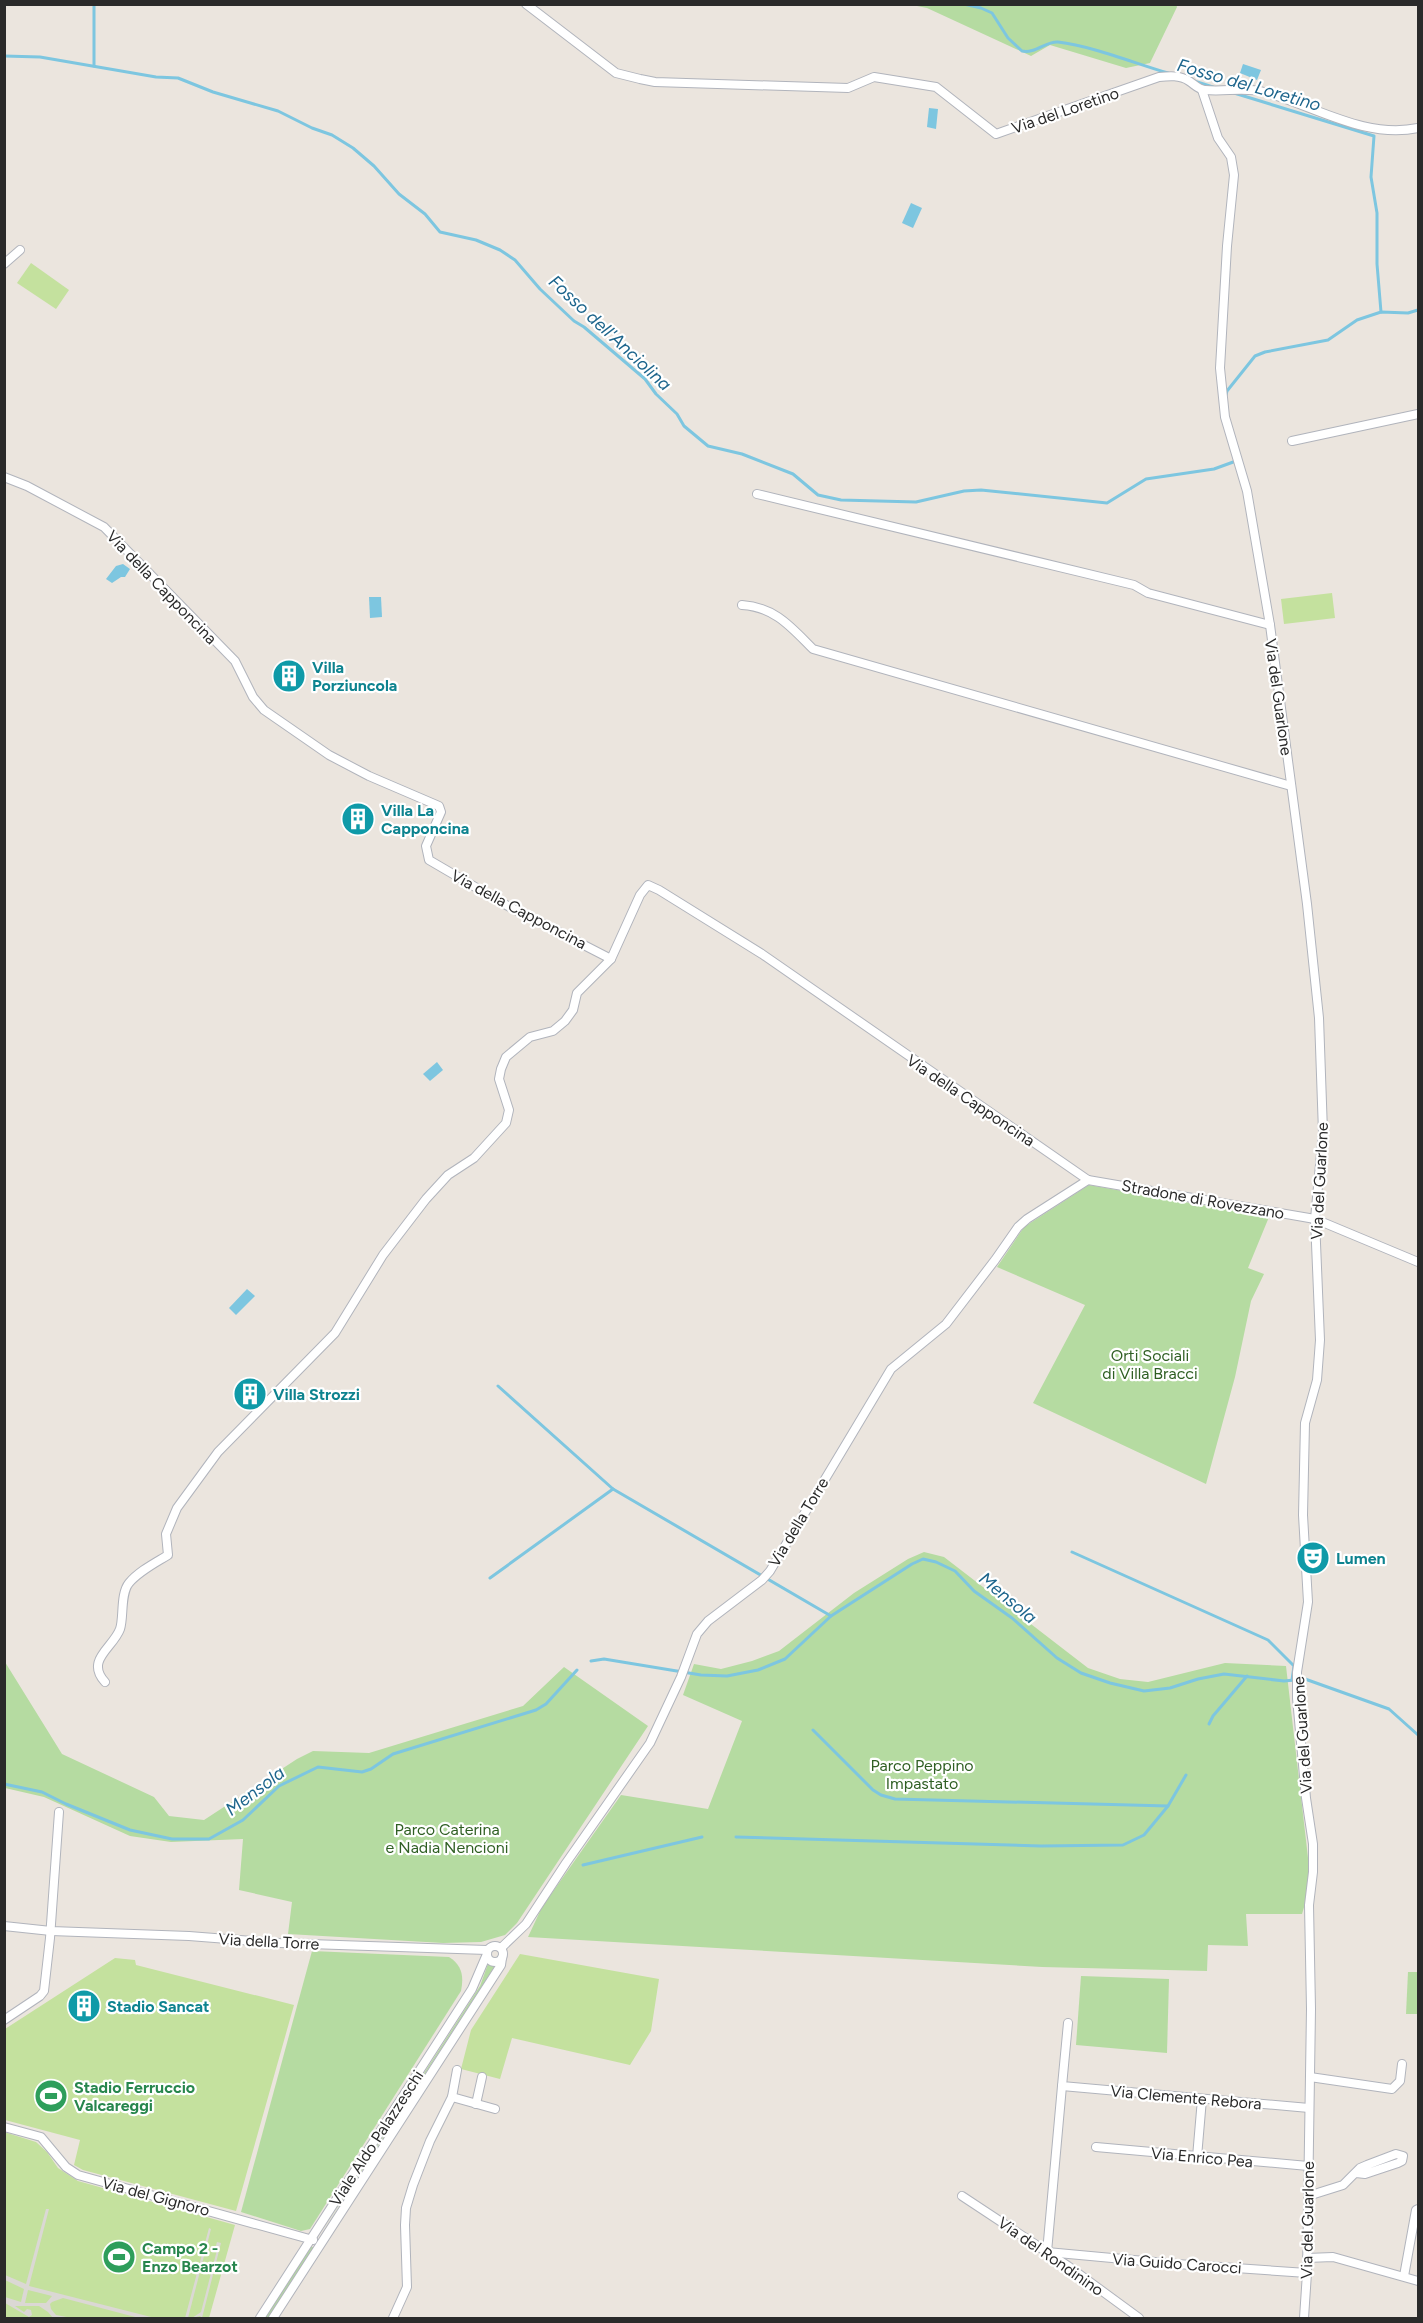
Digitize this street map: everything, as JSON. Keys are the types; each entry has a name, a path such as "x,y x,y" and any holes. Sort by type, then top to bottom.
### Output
{"street":[{"name":"Via del Loretino","path":"526,4 616,73 655,82 836,88 848,88 874,76 936,87 996,134 1159,77 1171,75 1187,80 1202,90 1261,91 1365,127 1390,130 1419,128"},
{"name":"Via del Guarlone","path":"1202,90 1218,138 1231,157 1234,175 1227,246 1220,368 1226,417 1247,491 1269,625 1307,904 1319,1018 1323,1131 1315,1220 1320,1348 1317,1380 1305,1424 1303,1515 1308,1602 1297,1672 1306,1798 1313,1844 1313,1872 1309,1905 1310,2108 1304,2319"},
{"path":"4,264 20,250"},
{"path":"1292,441 1419,414"},
{"name":"Via della Capponcina","path":"4,477 27,486 104,527 235,662 253,697 264,710 329,754 378,780 439,806 441,812 426,846 429,861 506,905 611,958 644,888 648,885 762,954 1088,1180"},
{"path":"757,494 1134,585 1148,593 1269,625"},
{"path":"742,605 759,606 784,620 813,649 1291,786"},
{"path":"105,1682 98,1669 99,1658 120,1628 120,1611 128,1584 168,1555 166,1534 177,1508 218,1452 335,1334 383,1255 426,1199 448,1175 474,1158 506,1123 509,1110 499,1079 506,1057 530,1037 553,1031 565,1021 573,1010 577,993 611,958"},
{"name":"Stradone di Rovezzano","path":"1088,1180 1315,1220 1419,1262"},
{"name":"Via della Torre","path":"501,1948 526,1924 650,1743 681,1677 693,1641 702,1627 762,1580 775,1563 891,1369 946,1324 1017,1227 1088,1180"},
{"path":"4,2020 44,1991 51,1930 59,1812"},
{"name":"Via della Torre","path":"4,1926 280,1943 487,1952"},
{"path":"492,1946 501,1948 502,1958 493,1962 489,1959 487,1952 492,1946"},
{"name":"Viale Aldo Palazzeschi","path":"260,2319 472,1989 487,1952"},
{"name":"Viale Aldo Palazzeschi","path":"273,2319 461,2029 501,1965 502,1958"},
{"path":"1047,2252 1068,2023"},
{"path":"1310,2077 1392,2089 1400,2081 1402,2064"},
{"path":"393,2319 407,2287 406,2208 430,2141 452,2097 457,2070"},
{"path":"476,2104 482,2077"},
{"name":"Via Clemente Rebora","path":"1062,2086 1310,2108"},
{"path":"452,2097 495,2109"},
{"path":"1197,2157 1202,2099"},
{"name":"Via del Gignoro","path":"4,2127 41,2138 66,2167 78,2175 290,2233 320,2244"},
{"name":"Via Enrico Pea","path":"1096,2147 1308,2166"},
{"path":"1308,2196 1343,2184 1363,2167 1396,2154 1403,2156 1402,2161 1398,2163 1365,2174 1356,2173"},
{"name":"Via del Rondinino","path":"962,2196 1047,2252 1139,2319"},
{"path":"1404,2276 1416,2210 1419,2209"},
{"name":"Via Guido Carocci","path":"1047,2252 1307,2273"},
{"path":"1307,2258 1333,2257 1419,2281"}],"green space":[{"path":"1176,4 1177,7 1150,63 1126,68 1050,45 1031,56 927,8 912,5"},
{"path":"31,263 69,290 56,309 17,283"},
{"path":"1332,593 1335,618 1284,624 1281,599"},
{"name":"Orti Sociali di Villa Bracci","path":"1089,1185 1269,1217 1248,1268 1264,1274 1251,1301 1235,1377 1206,1484 1033,1403 1085,1305 997,1267 1024,1227"},
{"name":"Parco Peppino Impastato","path":"924,1552 944,1557 1088,1668 1120,1679 1148,1682 1225,1663 1286,1666 1311,1884 1302,1914 1246,1914 1248,1946 1208,1945 1207,1971 1042,1967 528,1937 542,1907 621,1795 708,1809 742,1721 683,1695 694,1664 721,1669 779,1651 854,1593 908,1559"},
{"name":"Parco Caterina e Nadia Nencioni","path":"5,1662 62,1754 154,1797 169,1816 204,1820 313,1751 369,1753 523,1706 564,1667 648,1726 517,1923 505,1935 481,1942 443,1943 288,1934 292,1902 239,1890 243,1839 171,1842 130,1836 44,1797 5,1788"},
{"path":"312,1951 449,1957 459,1967 462,1980 461,1991 310,2229 301,2231 241,2212"},
{"path":"520,1954 659,1979 651,2031 630,2065 512,2038 500,2079 461,2069 471,2030"},
{"path":"115,1958 135,1960 136,1965 294,2005 236,2211 83,2170 74,2165 80,2140 5,2120 5,2029"},
{"path":"488,1964 495,1966 320,2235 480,1986"},
{"path":"1408,1972 1418,1972 1418,2014 1406,2014"},
{"path":"1081,1976 1169,1979 1167,2053 1076,2045"},
{"path":"4,2132 36,2142 47,2152 58,2168 78,2181 235,2225 209,2318 5,2318"},
{"path":"311,2247 314,2247 313,2250 269,2318 265,2318"}],"shaded area":[{"path":"46,2209 49,2209 29,2286 155,2318 139,2318 63,2298 52,2302 51,2309 56,2315 72,2318 53,2318 39,2306 15,2306 24,2312 27,2309 31,2310 32,2315 29,2317 5,2303 5,2297 21,2302 24,2289 5,2280 5,2275 26,2284","holes":["28,2290 52,2296 46,2303 25,2303"]},
{"path":"209,2228 211,2229 188,2318 185,2318"},
{"path":"217,2242 221,2243 202,2318 200,2316 192,2318 201,2312"}],"water":[{"path":"1243,64 1261,70 1257,80 1240,73"},
{"path":"929,108 938,109 936,129 927,127"},
{"path":"911,203 922,208 913,228 902,223"},
{"path":"123,564 130,569 125,577 112,583 106,579 116,566"},
{"path":"369,597 381,597 382,617 370,618"},
{"path":"437,1062 443,1070 430,1081 423,1074"},
{"path":"247,1289 255,1296 236,1315 229,1308"}],"waterway":[{"path":"94,4 94,66"},
{"name":"Fosso del Loretino","path":"964,4 992,13 1008,38 1022,51 1031,51 1049,43 1058,42 1099,51 1168,73"},
{"name":"Fosso dell'Anciolina","path":"4,56 40,57 156,77 178,78 213,92 278,111 332,135 353,148 374,166 399,194 425,214 440,232 476,240 500,250 515,260 540,289 574,321 645,379 656,394 677,414 684,426 708,446 742,454 793,474 818,495 841,500 916,502 964,491 981,490 1107,503 1146,479 1214,469 1236,461"},
{"name":"Fosso del Loretino","path":"1194,81 1213,87"},
{"name":"Fosso del Loretino","path":"1234,93 1374,136 1371,177 1377,213 1377,264 1381,312"},
{"name":"Fosso dell'Anciolina","path":"1226,395 1255,356 1328,340 1357,320 1381,312 1408,313 1418,310"},
{"path":"498,1386 613,1489 831,1616"},
{"path":"490,1578 613,1489"},
{"path":"1072,1552 1268,1640 1294,1666 1292,1680"},
{"name":"Mensola","path":"591,1661 604,1659 701,1675 727,1676 758,1670 785,1659 831,1616 923,1559 955,1571 974,1591 1012,1618 1057,1658 1081,1673 1144,1691 1170,1688 1224,1674 1284,1681 1305,1679 1389,1709 1418,1735"},
{"name":"Mensola","path":"4,1784 42,1792 130,1830 172,1839 209,1839 243,1820 279,1786 318,1767 362,1772 371,1769 393,1754 536,1710 546,1704 577,1670"},
{"path":"1209,1724 1213,1716 1247,1676"},
{"path":"813,1730 873,1790 895,1799 1168,1806"},
{"path":"736,1837 1041,1846 1123,1845 1144,1835 1168,1806 1186,1775"},
{"path":"583,1865 702,1837"}],"place":[{"name":"Villa Porziuncola","path":"289,676"},
{"name":"Villa La Capponcina","path":"358,819"},
{"name":"Villa Strozzi","path":"250,1394"},
{"name":"Lumen","path":"1313,1558"},
{"name":"Stadio Sancat","path":"84,2006"},
{"name":"Stadio Ferruccio Valcareggi","path":"51,2096"},
{"name":"Campo 2 - Enzo Bearzot","path":"119,2257"}]}
